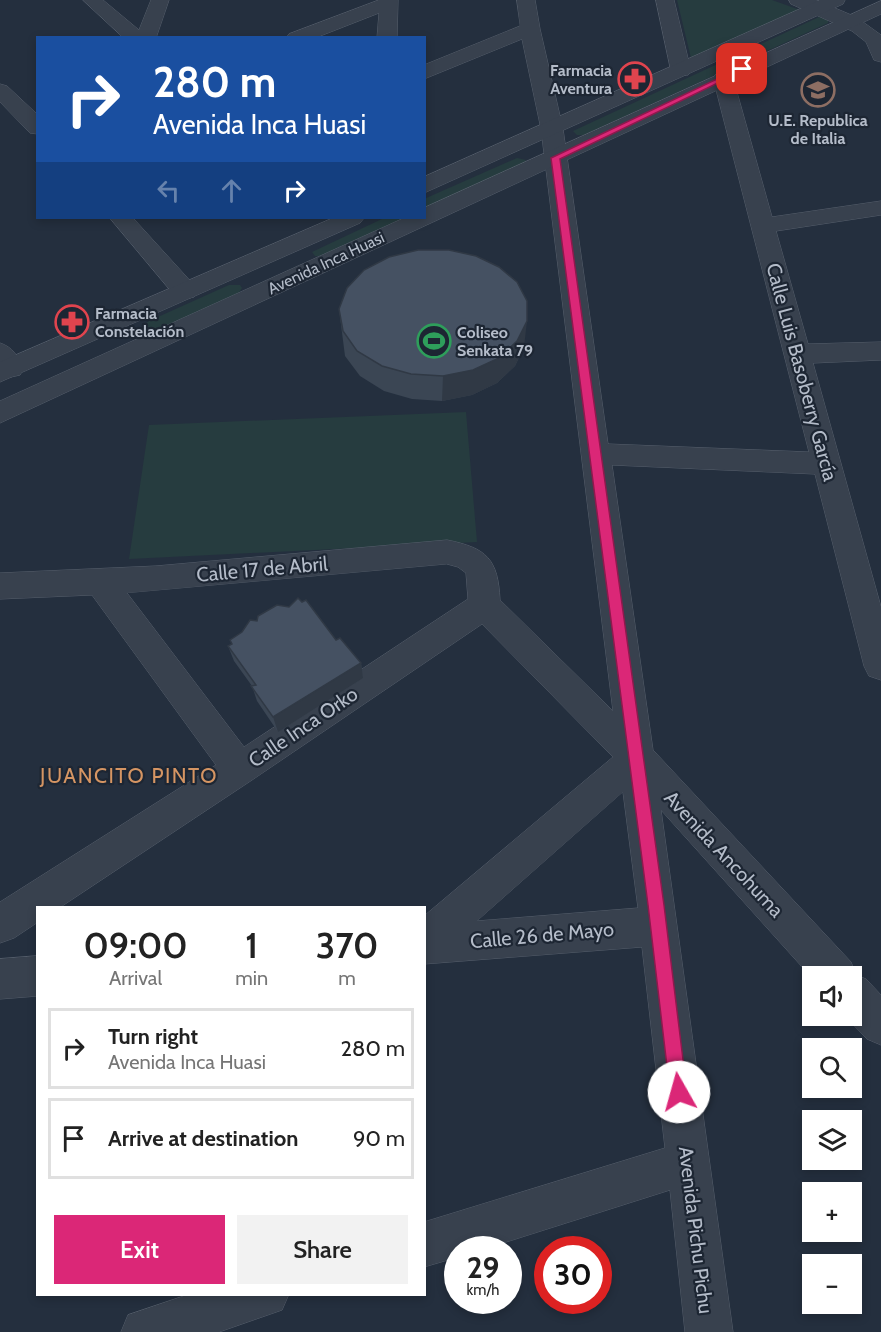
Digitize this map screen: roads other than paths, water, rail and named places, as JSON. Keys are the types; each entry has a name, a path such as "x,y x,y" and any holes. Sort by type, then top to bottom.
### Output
{"street":[{"path":"92,0 134,36"},
{"path":"147,36 160,0"},
{"name":"Avenida Pichu Pichu","path":"526,0 554,143 659,926 709,1332"},
{"path":"665,0 681,71"},
{"path":"798,0 828,4 879,44"},
{"path":"301,36 388,2 387,36"},
{"name":"Avenida Inca Huasi","path":"426,209 554,143 681,71 828,4"},
{"name":"Avenida Inca Huasi","path":"426,185 554,143 723,78 881,7"},
{"path":"426,72 530,29"},
{"name":"Calle Luis Basoberry García","path":"723,78 826,464 868,575 881,666"},
{"path":"2,95 36,126"},
{"path":"763,226 881,208"},
{"path":"122,219 185,291"},
{"name":"Avenida Inca Huasi","path":"4,364 85,335 350,219"},
{"name":"Avenida Inca Huasi","path":"0,413 289,280 407,219"},
{"path":"262,257 289,280"},
{"path":"85,335 107,364"},
{"path":"797,354 881,351"},
{"path":"596,454 826,464"},
{"name":"Calle 17 de Abril","path":"0,586 156,579 447,552 465,555 476,562 483,573 484,605"},
{"path":"100,581 240,770"},
{"name":"Avenida Ancohuma","path":"484,605 637,758 828,966"},
{"name":"Calle Inca Orko","path":"0,924 240,770 484,605"},
{"path":"426,941 637,758"},
{"name":"Calle 26 de Mayo","path":"426,943 659,926"},
{"path":"0,979 36,976"},
{"path":"862,1004 881,1025"},
{"path":"426,1244 687,1163"},
{"path":"146,1332 260,1296"}],"place":[{"name":"Farmacia Aventura","path":"635,79"},
{"name":"U.E. Republica de Italia","path":"818,90"},
{"name":"Farmacia Constelación","path":"72,322"},
{"name":"Coliseo Senkata 79","path":"434,341"}],"district":[{"name":"JUANCITO PINTO","path":"129,775"}]}
